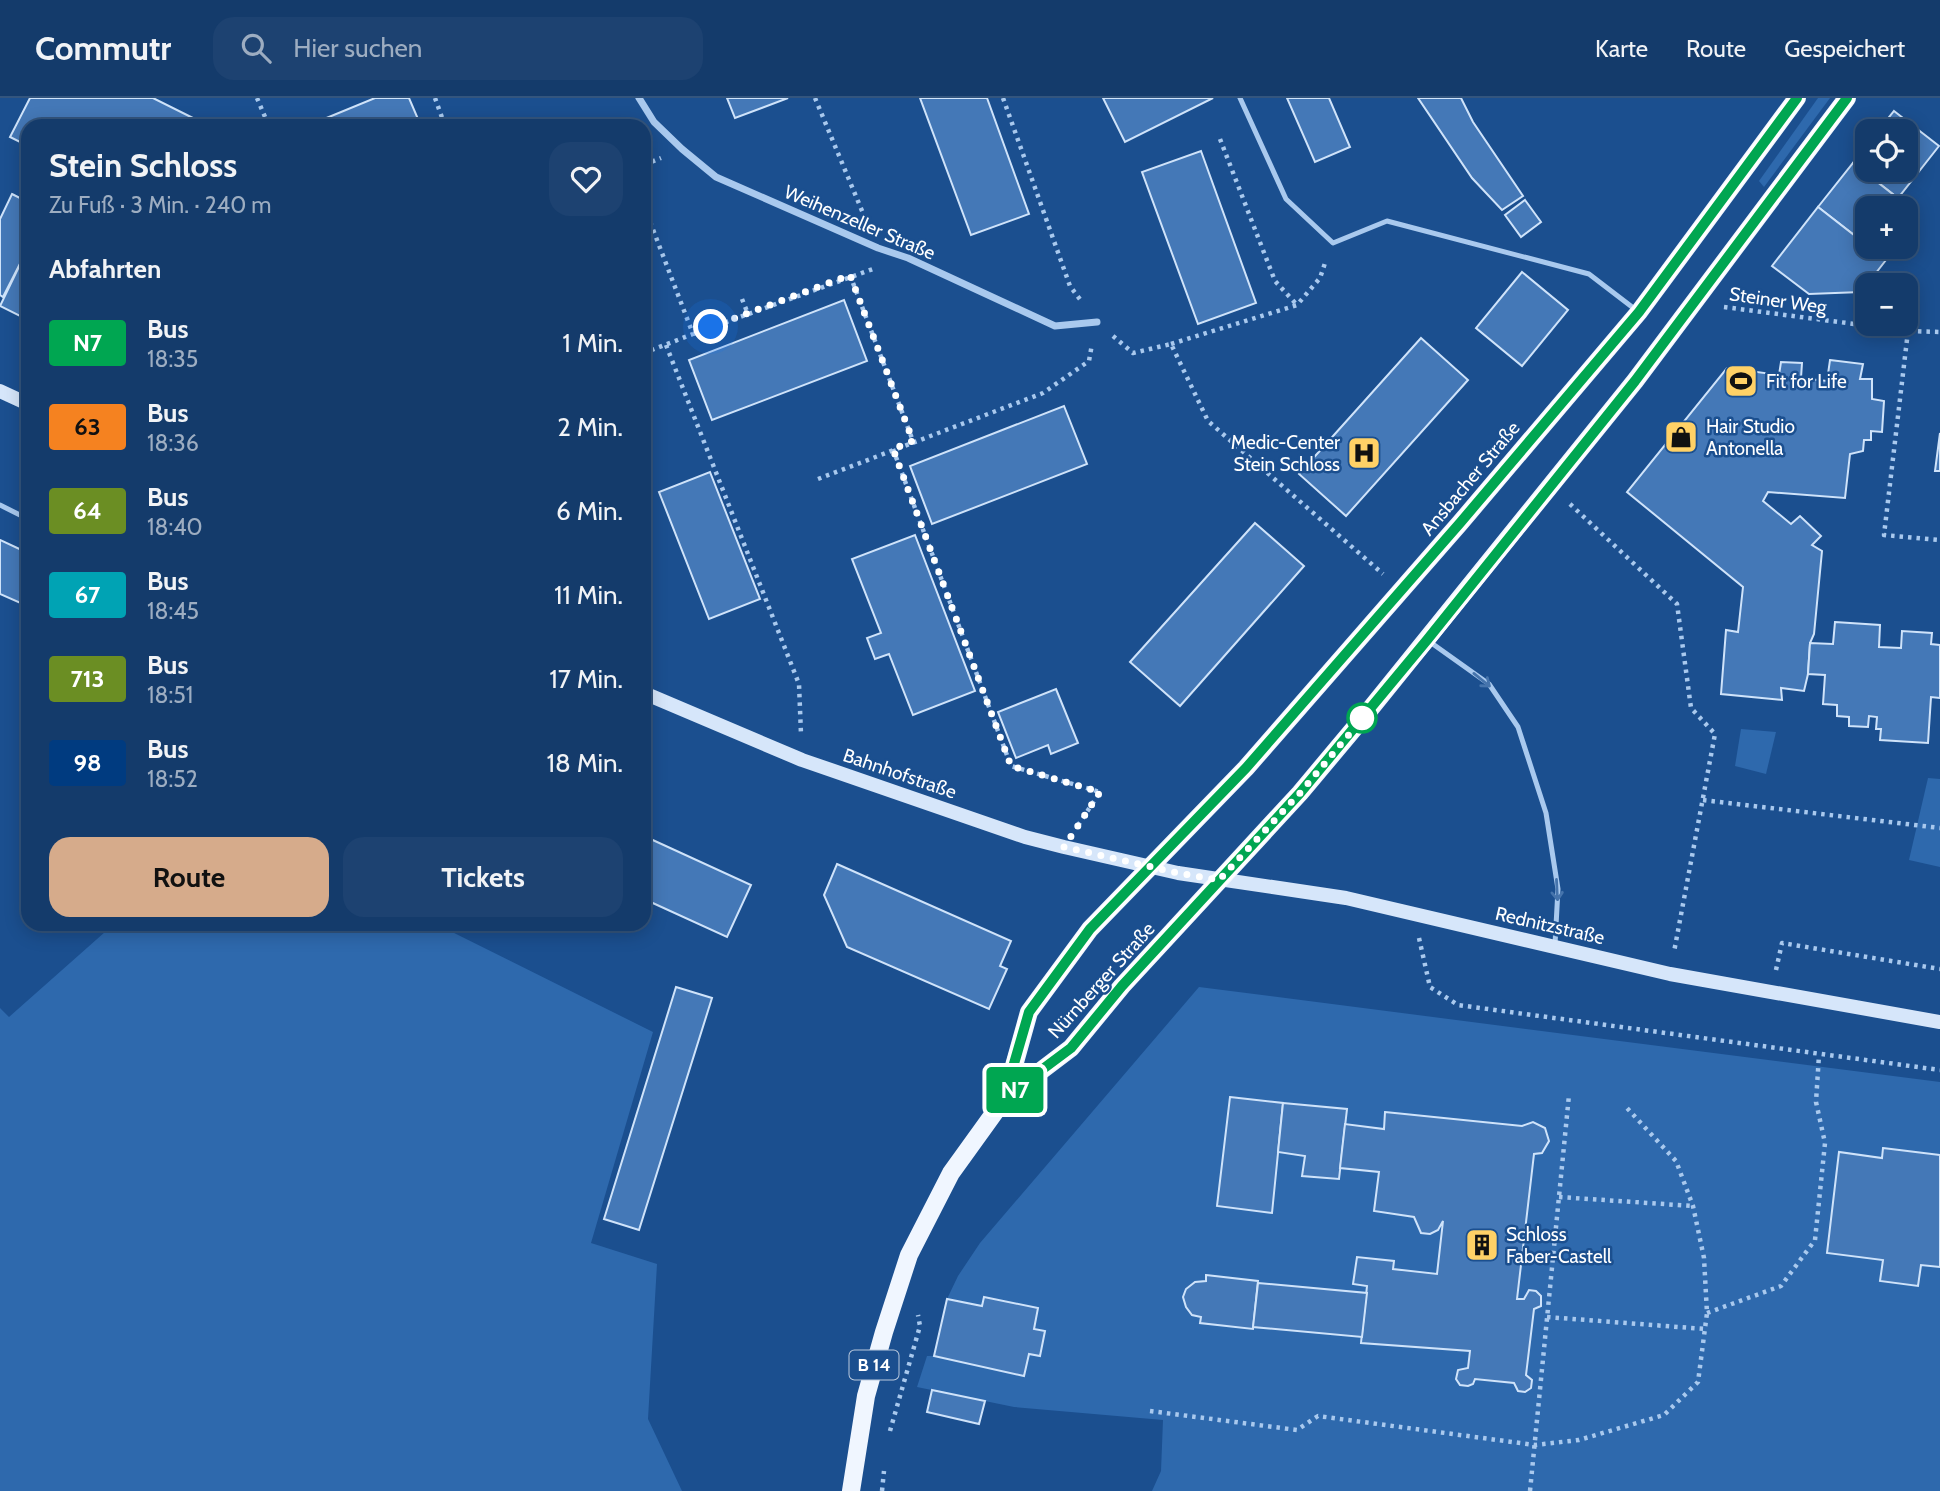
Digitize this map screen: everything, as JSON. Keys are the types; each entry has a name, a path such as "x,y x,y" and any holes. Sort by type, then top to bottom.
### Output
{"main road":[{"name":"Ansbacher Straße","path":"1151,866 1246,768 1639,312 1797,98"},
{"name":"B 14","path":"1219,880 1300,793 1552,486 1695,303 1847,98"},
{"path":"0,391 21,401"},
{"name":"Bahnhofstraße","path":"651,696 802,760 1025,837 1151,866"},
{"name":"Rednitzstraße","path":"1151,866 1219,880 1346,898 1670,974 1940,1022"},
{"name":"Nürnberger Straße","path":"1004,1098 1029,1012 1090,929 1151,866"},
{"name":"Nürnberger Straße","path":"851,1491 869,1385 884,1332 909,1255 951,1173 1004,1098 1071,1048 1122,986 1219,880"}],"street":[{"name":"Weihenzeller Straße","path":"639,98 653,122 716,177 878,248 908,258 1055,326 1097,322"}],"lane":[{"path":"1240,98 1286,199 1333,243 1387,221 1589,274 1639,312"},
{"path":"0,505 21,516"},
{"path":"1427,640 1489,684 1518,727 1546,813 1558,889 1555,946"}],"path":[{"path":"257,98 266,119"},
{"path":"435,98 442,119"},
{"path":"815,98 878,248"},
{"path":"1003,98 1070,286 1097,322 1133,353 1297,305 1320,278 1333,243"},
{"path":"1220,139 1275,281 1297,305"},
{"path":"651,224 693,334"},
{"path":"651,350 850,275 908,258"},
{"path":"850,275 913,441"},
{"path":"742,299 748,314"},
{"name":"Steiner Weg","path":"1695,303 1855,324"},
{"path":"818,479 1043,393 1089,361 1097,322"},
{"name":"Steiner Weg","path":"1918,331 1940,332"},
{"path":"1907,336 1884,535 1940,540"},
{"path":"1171,344 1208,421 1402,590"},
{"path":"666,345 799,684 802,760"},
{"path":"893,449 1011,766 1100,792 1064,847"},
{"path":"1552,486 1678,604 1691,708 1715,734 1670,974"},
{"path":"1703,800 1940,828"},
{"path":"1414,914 1430,987 1458,1004 1940,1070"},
{"path":"1782,943 1940,969"},
{"path":"1707,1313 1780,1286 1815,1240 1825,1143 1816,1102 1819,1055"},
{"path":"1530,1491 1569,1095"},
{"path":"1150,1411 1297,1430 1318,1416 1535,1444 1579,1440 1664,1415 1698,1382 1707,1313 1703,1258 1693,1206 1676,1161 1627,1108"},
{"path":"1559,1197 1693,1206"},
{"path":"1547,1317 1705,1329"}],"shaded area":[{"path":"1818,98 1830,98 1764,187 1759,181"},
{"path":"1741,729 1776,732 1766,774 1735,766"},
{"path":"1928,778 1940,779 1940,867 1909,860"},
{"path":"106,931 450,931 653,1032 591,1243 657,1264 648,1419 682,1491 0,1491 0,1008 9,1017"},
{"path":"1199,987 1940,1082 1940,1491 1152,1491 1161,1471 1163,1420 1014,1407 917,1387 927,1356 1040,1356 1045,1332 1034,1329 1038,1308 984,1297 982,1306 947,1299 958,1276 980,1243"}],"building":[{"path":"30,98 153,98 195,119 21,119 21,142 10,137"},
{"path":"375,98 409,98 418,119 324,119"},
{"path":"727,98 788,98 735,118"},
{"path":"920,98 987,98 1029,214 971,235"},
{"path":"1103,98 1213,98 1125,142"},
{"path":"1287,98 1329,98 1350,147 1315,162"},
{"path":"1418,98 1461,98 1473,122 1523,196 1502,210 1472,178"},
{"path":"1894,111 1904,119 1888,119"},
{"path":"1918,130 1939,146 1918,173"},
{"path":"1201,151 1256,303 1198,324 1142,172"},
{"path":"1853,163 1855,182 1877,182 1895,196 1855,196 1855,236 1818,207"},
{"path":"1877,182 1911,182 1900,196 1895,196"},
{"path":"12,194 21,198 21,262 3,297 0,295 0,219"},
{"path":"1525,200 1541,222 1521,237 1505,215"},
{"path":"1818,207 1855,236 1855,259 1886,260 1876,273 1855,273 1855,292 1809,294 1772,266"},
{"path":"21,262 21,316 0,306"},
{"path":"1522,272 1568,310 1522,366 1476,328"},
{"path":"844,300 867,361 712,420 689,360"},
{"path":"1421,338 1468,380 1346,516 1299,474"},
{"path":"1830,360 1863,364 1860,379 1872,379 1872,399 1884,401 1882,432 1871,431 1871,440 1864,440 1863,451 1850,454 1845,498 1768,492 1763,501 1791,524 1800,516 1821,536 1812,545 1822,551 1814,634 1810,643 1804,691 1781,688 1782,700 1721,694 1726,630 1738,632 1743,587 1627,492 1727,368 1779,375 1781,362 1802,363 1801,378 1827,381"},
{"path":"1064,406 1087,464 932,524 910,466"},
{"path":"1940,433 1940,471 1935,471"},
{"path":"710,472 760,599 709,619 659,492"},
{"path":"1255,523 1304,566 1180,706 1130,662"},
{"path":"915,535 975,691 913,715 889,654 875,659 867,638 881,633 852,559"},
{"path":"0,540 21,550 21,603 0,594"},
{"path":"1835,622 1880,625 1879,647 1901,648 1902,631 1932,633 1931,644 1940,645 1940,698 1931,697 1928,743 1880,740 1881,729 1876,729 1877,717 1869,716 1868,727 1849,726 1849,717 1837,716 1837,705 1823,704 1825,675 1808,674 1810,643 1833,644"},
{"path":"1056,689 1078,743 1051,754 1048,745 1016,758 998,712"},
{"path":"651,839 751,885 727,937 651,902"},
{"path":"837,864 1011,941 1000,966 1007,969 989,1009 847,947 824,895"},
{"path":"676,987 712,998 639,1230 604,1219"},
{"path":"1230,1097 1283,1103 1272,1213 1217,1206"},
{"path":"1283,1103 1347,1109 1339,1179 1302,1176 1305,1156 1278,1152"},
{"name":"Schloss Faber-Castell","path":"1385,1112 1522,1126 1533,1122 1545,1128 1549,1141 1542,1153 1534,1154 1517,1299 1524,1299 1529,1290 1536,1291 1541,1296 1541,1306 1534,1309 1526,1375 1532,1380 1531,1388 1525,1392 1518,1391 1514,1383 1475,1379 1473,1384 1468,1386 1460,1385 1456,1379 1458,1370 1468,1368 1470,1351 1361,1343 1367,1286 1353,1284 1357,1257 1394,1261 1393,1269 1437,1274 1443,1221 1438,1230 1430,1234 1421,1233 1414,1217 1374,1211 1379,1172 1340,1168 1345,1124 1384,1129"},
{"path":"1883,1148 1940,1155 1940,1267 1921,1265 1918,1286 1880,1281 1883,1260 1827,1253 1839,1152 1882,1158"},
{"path":"1206,1275 1258,1281 1253,1329 1200,1323 1201,1317 1192,1315 1183,1297 1186,1289 1195,1282 1206,1281"},
{"path":"1258,1283 1367,1293 1362,1337 1253,1327"},
{"path":"984,1297 1038,1308 1034,1329 1045,1331 1040,1356 1029,1354 1024,1376 934,1356 947,1299 982,1306"},
{"path":"932,1390 985,1401 979,1424 927,1412"}],"bus line":[{"name":"N7","path":"1797,98 1639,312 1460,523 1246,768 1090,929 1029,1012 1004,1098 1071,1048 1122,986 1300,793 1635,381 1847,98"}],"place":[{"name":"Fit for Life","path":"1741,381"},
{"name":"Hair Studio Antonella","path":"1681,437"},
{"name":"Medic-Center Stein Schloss","path":"1364,453"},
{"name":"Schloss Faber-Castell","path":"1482,1245"}],"route":[{"path":"711,327 850,275 913,441 893,449 1011,766 1100,792 1064,847 1219,880 1300,793 1367,713 1362,718"}]}
